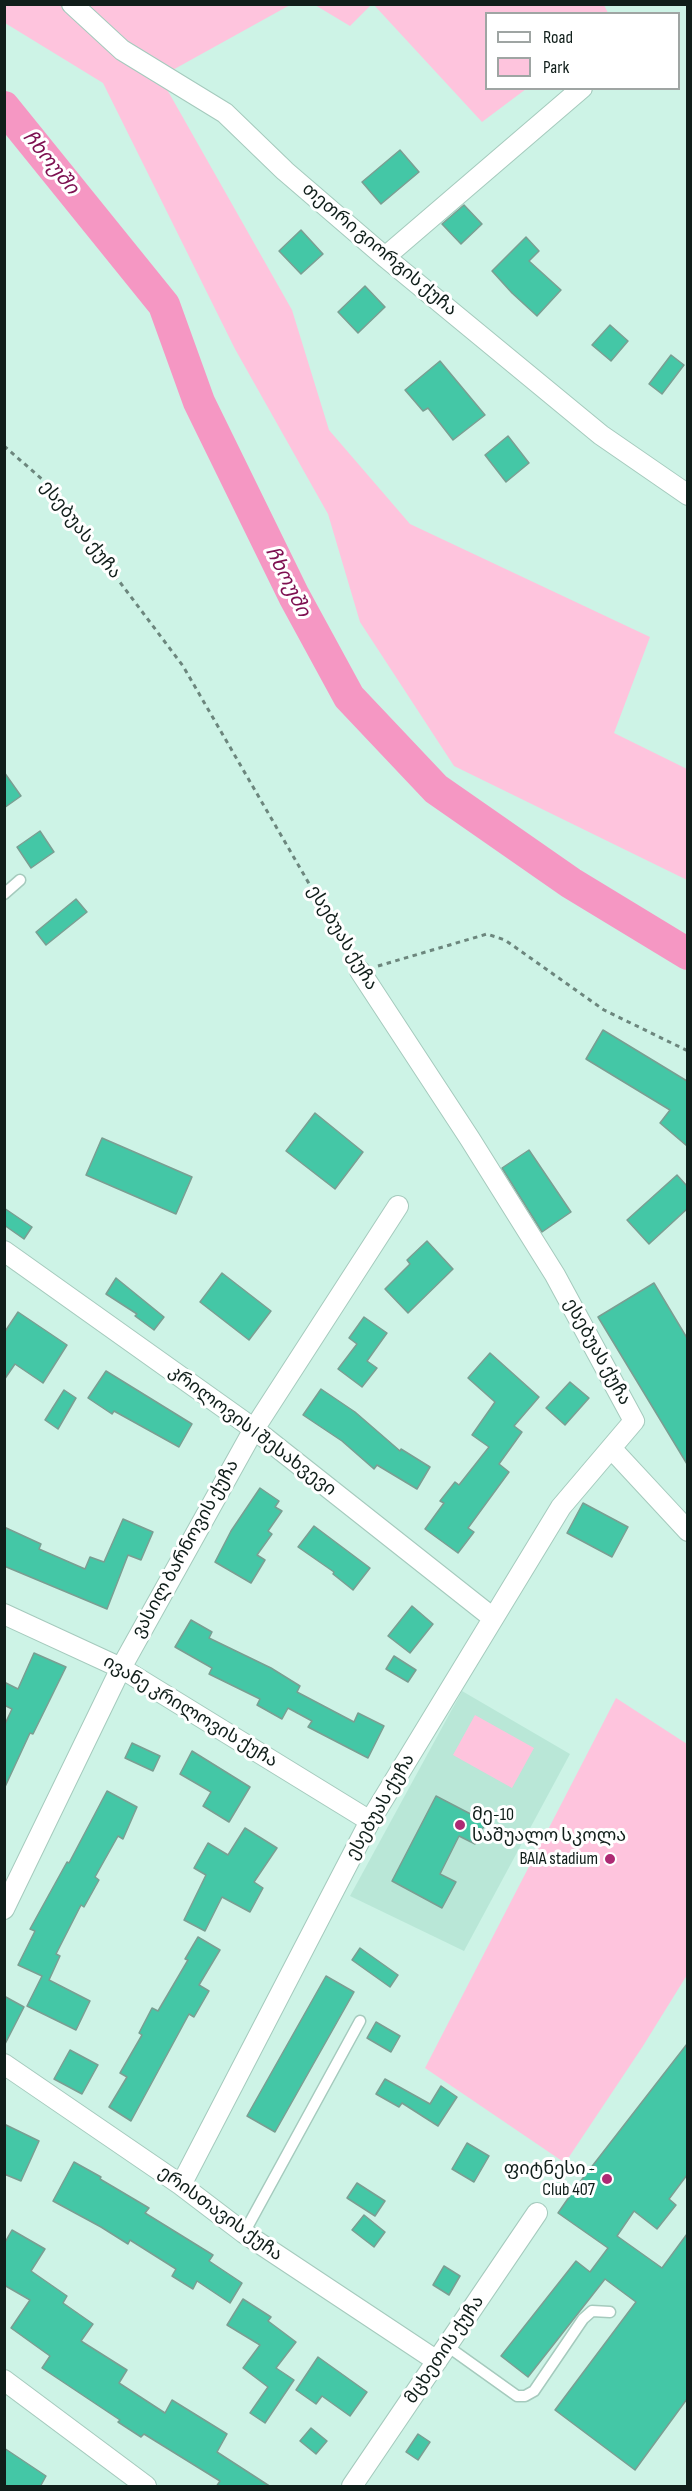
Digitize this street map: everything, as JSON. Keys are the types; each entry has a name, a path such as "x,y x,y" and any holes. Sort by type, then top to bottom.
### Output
{"street":[{"name":"თეთრი გიორგის ქუჩა","path":"72,4 122,50 225,113 285,171 385,257 601,435 687,495"},
{"path":"385,257 580,90"},
{"name":"ესებუას ქუჩა","path":"181,2185 370,1821 561,1507 634,1421 555,1275 470,1138 360,971"},
{"name":"ვასილ ბარნოვის ქუჩა","path":"4,1909 121,1668 254,1429 398,1206"},
{"name":"კრილოვის I შესახვევი","path":"4,1251 254,1429 493,1618"},
{"path":"611,1448 687,1531"},
{"name":"ივანე კრილოვის ქუჩა","path":"4,1614 121,1668 370,1821"},
{"name":"ერისთავის ქუჩა","path":"4,2064 181,2185 244,2233 442,2354"},
{"name":"მცხეთის ქუჩა","path":"352,2487 537,2213"},
{"path":"4,2380 146,2487"}],"lane":[{"path":"4,894 20,880"},
{"path":"244,2233 360,2021"},
{"path":"442,2354 518,2396 525,2396 534,2391 583,2319 592,2311 610,2312"}],"path":[{"name":"ესებუას ქუჩა","path":"4,446 43,480 183,666 360,971"},
{"path":"360,971 487,934 506,940 604,1010 687,1051"}],"shaded area":[{"name":"მე-10 საშუალო სკოლა","path":"462,1691 570,1754 464,1951 350,1896"}],"green space":[{"path":"4,5 290,5 160,77 292,310 329,430 410,524 650,637 614,733 687,769 687,880 454,766 360,622 328,514 235,349 103,83 5,23"},
{"path":"315,5 371,5 350,26"},
{"path":"374,5 604,5 608,12 485,12 485,90 525,90 482,122"},
{"name":"BAIA stadium","path":"616,1698 687,1744 687,1975 565,2163 425,2068"},
{"path":"475,1715 534,1748 512,1788 453,1755"}],"building":[{"path":"400,150 419,172 381,204 362,182"},
{"path":"464,205 482,224 461,244 442,224"},
{"path":"301,230 323,254 301,274 279,251"},
{"path":"526,237 539,251 529,261 561,290 537,316 492,271"},
{"path":"365,286 385,307 358,333 338,312"},
{"path":"610,325 628,341 611,361 592,345"},
{"path":"671,355 684,365 662,394 649,384"},
{"path":"440,361 485,415 453,440 428,408 423,411 405,390"},
{"path":"508,436 529,463 506,482 485,455"},
{"path":"4,772 21,796 4,808"},
{"path":"40,831 54,852 31,868 17,847"},
{"path":"76,899 87,912 46,945 36,932"},
{"path":"603,1030 687,1081 687,1146 660,1123 670,1110 586,1059"},
{"path":"315,1113 363,1152 335,1189 286,1151"},
{"path":"102,1138 192,1177 176,1214 86,1175"},
{"path":"529,1150 571,1212 542,1232 502,1168"},
{"path":"677,1175 687,1186 687,1209 649,1244 627,1220"},
{"path":"4,1208 32,1227 24,1239 4,1225"},
{"path":"427,1241 453,1269 408,1313 385,1289 410,1264 407,1260"},
{"path":"222,1273 271,1311 249,1340 200,1302"},
{"path":"116,1278 164,1317 154,1330 135,1316 137,1314 106,1294"},
{"path":"654,1283 687,1338 687,1464 598,1317"},
{"path":"18,1312 67,1345 43,1383 15,1364 4,1380 4,1333"},
{"path":"364,1317 387,1333 367,1361 377,1368 362,1387 338,1369 357,1344 349,1338"},
{"path":"490,1353 539,1397 514,1426 522,1432 499,1464 509,1472 468,1528 474,1532 458,1553 425,1529 444,1503 440,1501 455,1482 459,1485 489,1447 472,1435 495,1402 468,1378"},
{"path":"106,1371 192,1424 179,1447 114,1411 112,1414 88,1398"},
{"path":"570,1382 589,1398 565,1425 546,1408"},
{"path":"321,1389 355,1412 400,1451 401,1449 430,1467 417,1489 377,1465 374,1469 342,1441 303,1415"},
{"path":"64,1390 76,1398 58,1429 45,1420"},
{"path":"260,1488 279,1501 275,1507 282,1511 268,1531 272,1534 257,1555 265,1560 251,1583 215,1562 231,1531"},
{"path":"583,1503 628,1527 612,1557 567,1533"},
{"path":"123,1519 153,1532 141,1560 128,1555 107,1609 4,1566 4,1527 41,1544 39,1549 85,1569 90,1557 104,1562"},
{"path":"314,1526 370,1568 353,1590 333,1574 334,1572 298,1547"},
{"path":"412,1606 433,1624 410,1653 388,1636"},
{"path":"191,1620 212,1632 209,1638 271,1668 300,1686 297,1692 354,1722 358,1713 384,1726 368,1758 308,1727 312,1721 288,1708 282,1719 257,1705 260,1699 209,1674 212,1668 175,1647"},
{"path":"34,1653 66,1667 33,1734 30,1733 4,1789 4,1726 12,1709 4,1705 4,1682 18,1689"},
{"path":"394,1656 416,1670 408,1682 386,1669"},
{"path":"132,1743 160,1756 153,1771 125,1758"},
{"path":"192,1751 250,1787 229,1822 203,1806 211,1792 180,1774"},
{"path":"107,1791 137,1807 123,1839 118,1836 95,1877 99,1880 84,1907 81,1905 56,1954 60,1956 49,1980 90,2001 76,2030 27,2006 42,1976 18,1965 35,1931 30,1929 67,1862 69,1863"},
{"path":"436,1796 486,1822 475,1844 459,1836 440,1874 456,1882 442,1908 392,1881"},
{"path":"245,1828 277,1848 254,1882 263,1888 250,1912 222,1897 205,1931 184,1920 206,1875 194,1868 208,1843 228,1855"},
{"path":"198,1937 220,1950 199,1985 209,1991 194,2017 189,2014 131,2121 109,2107 127,2077 120,2073 142,2035 139,2033 152,2008 158,2011 188,1960 185,1959"},
{"path":"360,1948 398,1975 390,1987 352,1960"},
{"path":"326,1976 354,1992 275,2132 247,2116"},
{"path":"4,1996 24,2007 4,2046"},
{"path":"376,2022 400,2036 391,2052 367,2038"},
{"path":"687,2044 687,2175 669,2199 676,2205 657,2229 634,2211 617,2236 662,2268 687,2234 687,2399 635,2470 555,2410 636,2302 605,2279 528,2377 501,2356 576,2261 590,2272 608,2248 558,2213"},
{"path":"70,2050 98,2065 82,2094 54,2079"},
{"path":"385,2079 430,2104 441,2086 457,2097 438,2126 402,2103 399,2107 376,2094"},
{"path":"4,2124 39,2141 21,2181 4,2174"},
{"path":"467,2143 489,2156 474,2182 452,2169"},
{"path":"74,2162 149,2208 145,2213 213,2255 209,2261 242,2283 230,2303 197,2281 193,2289 172,2276 176,2269 130,2240 128,2244 53,2201"},
{"path":"357,2183 385,2201 375,2216 347,2198"},
{"path":"364,2215 385,2232 374,2247 352,2230"},
{"path":"12,2230 45,2249 31,2271 67,2296 63,2303 93,2324 81,2341 127,2370 119,2383 165,2413 172,2400 227,2434 217,2452 271,2487 216,2487 220,2481 144,2434 141,2437 118,2422 120,2420 42,2368 50,2356 11,2328 30,2300 4,2285 4,2244"},
{"path":"444,2266 460,2276 449,2295 433,2285"},
{"path":"243,2299 271,2317 268,2321 296,2342 276,2368 294,2380 265,2423 250,2413 268,2387 243,2368 260,2345 227,2325"},
{"path":"318,2357 367,2392 350,2416 322,2396 316,2404 296,2390"},
{"path":"311,2428 327,2441 316,2454 300,2441"},
{"path":"418,2434 430,2442 418,2460 406,2452"},
{"path":"4,2448 46,2476 40,2487 4,2487"}],"waterway":[{"name":"ჩხოუში","path":"4,107 164,305 199,402 294,596 349,697 436,789 571,883 688,954"}],"place":[{"name":"მე-10 საშუალო სკოლა","path":"460,1825"},
{"name":"BAIA stadium","path":"610,1859"},
{"name":"ფიტნესი - Club 407","path":"607,2179"}]}
